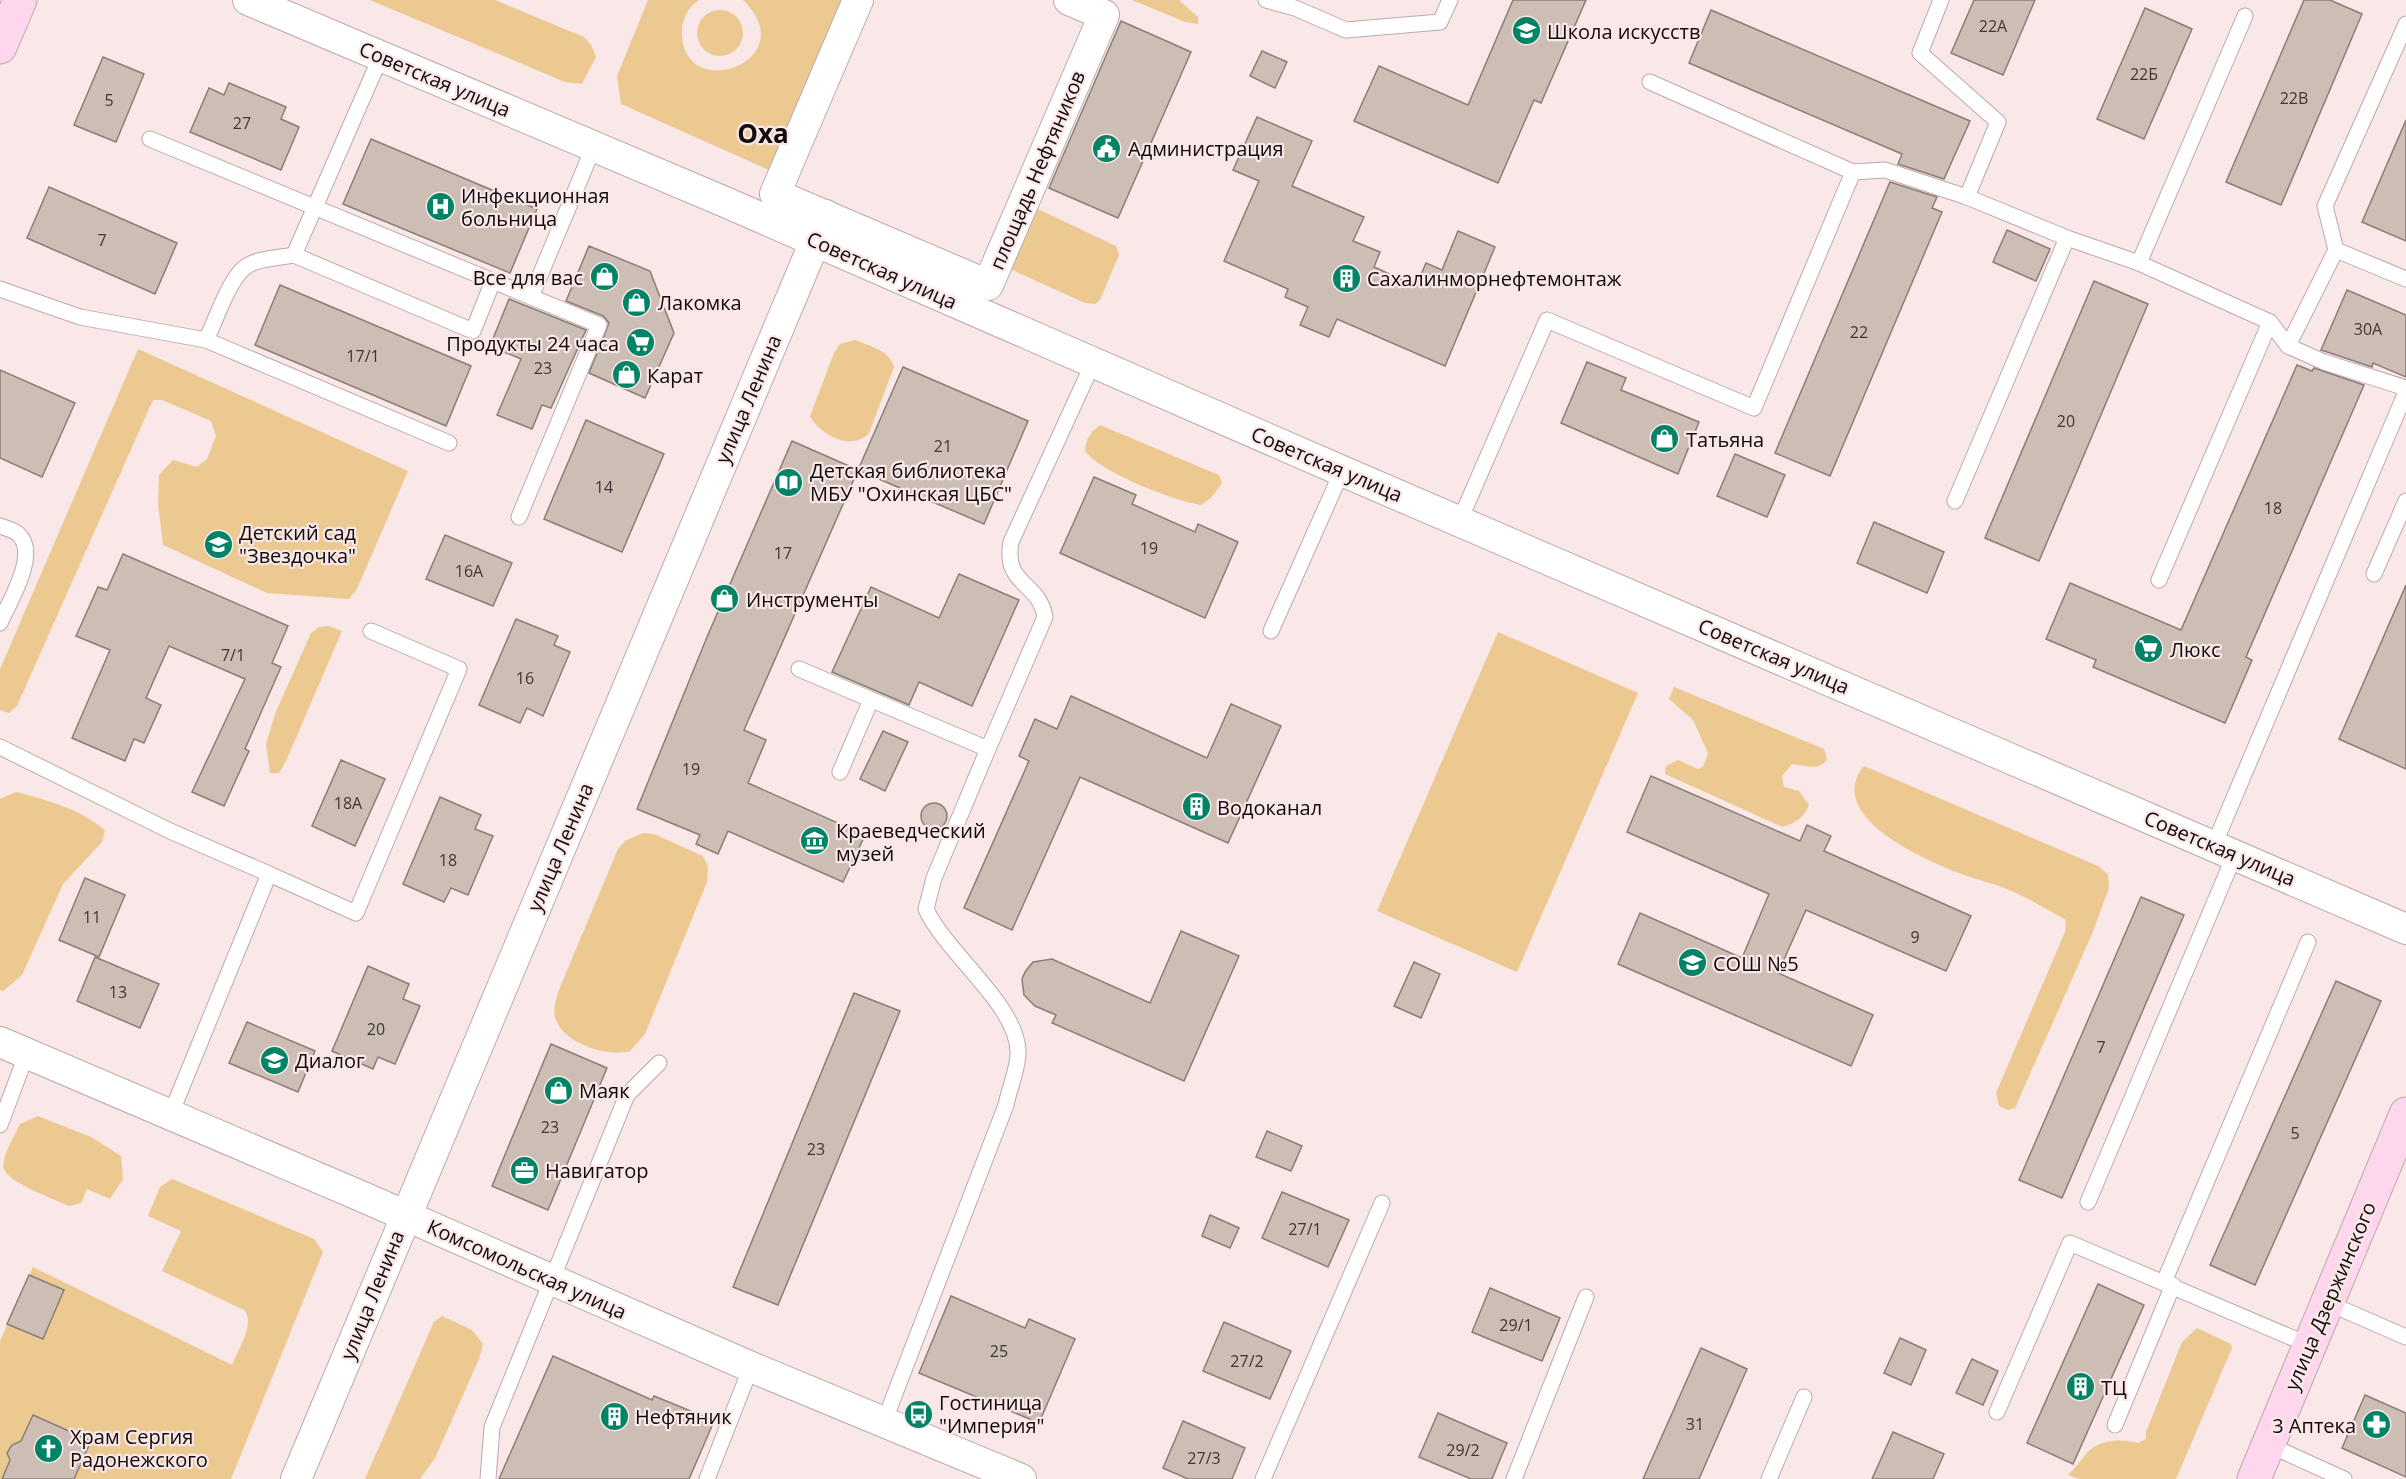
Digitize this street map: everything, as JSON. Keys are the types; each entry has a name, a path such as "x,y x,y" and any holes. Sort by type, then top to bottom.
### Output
{"street":[{"path":"0,47 20,0"},
{"name":"Советская улица","path":"248,0 594,146 820,228 1093,363 2225,849 2406,929"},
{"name":"площадь Нефтяников","path":"858,0 775,194 820,228 988,285 1104,15 1069,0"},
{"name":"улица Ленина","path":"296,1479 820,228"},
{"name":"Комсомольская улица","path":"13,1047 751,1367 1021,1479"},
{"name":"улица Дзержинского","path":"2254,1479 2406,1114"}],"lane":[{"path":"1266,0 1295,8 1346,30 1440,22 1450,0"},
{"path":"1941,0 1920,53 1998,122 1967,198"},
{"path":"2139,263 2245,16"},
{"path":"2288,346 2336,250 2325,206 2406,24"},
{"path":"294,255 381,56"},
{"path":"1650,81 1853,172 1885,170 1967,198 2067,238 2139,263 2270,322 2288,346 2325,362 2406,390 2088,1202"},
{"path":"150,139 599,325 519,517"},
{"path":"531,297 594,146"},
{"path":"1460,520 1547,320 1754,408 1853,172"},
{"path":"1955,501 2067,238"},
{"path":"2336,250 2406,279"},
{"path":"206,340 235,279 244,267 257,262 294,255 473,331 493,281"},
{"path":"0,289 80,317 206,340 449,442"},
{"path":"2159,580 2270,322"},
{"path":"884,1422 1006,1105 1018,1051 1011,1026 936,927 926,909 934,878 1045,617 1038,599 1011,569 1008,557 1011,542 1093,363"},
{"path":"1271,631 1342,471"},
{"path":"2374,574 2406,501"},
{"path":"0,526 18,533 26,546 26,563 0,623"},
{"path":"0,747 160,826 356,913 459,669 371,631"},
{"path":"799,669 988,749"},
{"path":"840,772 871,700"},
{"path":"170,1116 269,874"},
{"path":"2115,1425 2168,1284 2308,942"},
{"path":"0,1125 13,1047"},
{"path":"488,1479 492,1427 627,1095 659,1063"},
{"path":"1263,1479 1382,1203"},
{"path":"1996,1412 2070,1243 2309,1345"},
{"path":"1514,1479 1586,1297"},
{"path":"2328,1303 2406,1337"},
{"path":"707,1479 751,1367"},
{"path":"1769,1479 1804,1397"},
{"path":"2268,1445 2344,1479"}],"shaded area":[{"path":"370,0 495,0 584,37 591,45 596,57 582,84 565,82"},
{"path":"648,0 699,0 686,15 682,36 688,56 702,68 719,70 737,66 752,56 760,40 758,22 743,0 855,0 780,175 621,104 617,76"},
{"path":"1132,0 1179,0 1198,17 1198,24 1185,22"},
{"path":"720,10 736,17 743,33 736,49 720,56 704,49 697,33 704,17"},
{"path":"1023,202 1116,246 1119,255 1100,300 1095,304 1085,303 997,263"},
{"path":"855,340 884,353 892,361 894,367 869,433 862,439 845,441 829,435 810,416 834,353 840,344"},
{"path":"138,349 408,471 357,589 349,599 267,593 163,545 158,504 159,475 173,460 197,467 207,459 216,436 211,421 162,400 153,400 17,706 9,713 0,710 0,669"},
{"path":"1100,425 1219,475 1222,483 1211,498 1201,505 1156,492 1121,476 1093,459 1085,451 1089,436"},
{"path":"329,626 342,631 286,761 279,773 270,773 266,744 275,714 311,633 319,627"},
{"path":"1498,632 1638,693 1517,972 1377,911"},
{"path":"1674,687 1824,749 1827,759 1824,763 1816,767 1792,764 1782,776 1784,787 1799,791 1809,805 1802,816 1795,822 1782,827 1665,774 1666,766 1678,760 1698,769 1703,767 1708,753 1693,720 1669,699"},
{"path":"1864,766 2098,866 2108,874 2109,888 2092,934 2015,1108 2008,1110 1999,1106 1996,1093 2065,932 2066,920 2016,893 1960,874 1894,841 1864,814 1856,799 1855,783"},
{"path":"16,792 74,811 105,830 102,842 63,884 22,975 3,991 0,990 0,799"},
{"path":"643,833 654,834 703,856 708,867 707,882 645,1034 630,1051 610,1052 588,1047 568,1036 556,1020 555,1002 618,849 625,841"},
{"path":"38,1116 91,1137 121,1156 123,1179 110,1199 87,1189 81,1203 69,1206 22,1185 7,1174 4,1169 5,1158 20,1124"},
{"path":"172,1179 314,1239 323,1252 231,1479 0,1479 0,1341 33,1267 232,1365 247,1329 248,1322 244,1310 162,1271 181,1231 148,1216 160,1187"},
{"path":"442,1316 472,1330 483,1344 479,1359 435,1458 420,1479 365,1479 434,1322"},
{"path":"2197,1328 2231,1344 2232,1348 2176,1479 2079,1479 2068,1475 2091,1449 2102,1443 2126,1441 2138,1443 2146,1439 2146,1432 2182,1342"}],"building":[{"path":"1513,0 1586,0 1541,103 1534,100 1498,183 1354,121 1379,66 1468,105"},
{"path":"1974,0 2035,0 2003,75 1951,53"},
{"path":"2304,0 2330,0 2362,14 2281,205 2226,182"},
{"path":"2145,8 2192,29 2144,139 2097,119"},
{"path":"1711,10 1970,121 1944,179 1898,164 1902,154 1689,63"},
{"name":"Администрация","path":"1121,21 1191,52 1118,218 1049,188"},
{"path":"1262,51 1287,62 1275,88 1250,76"},
{"path":"103,57 144,74 116,142 74,125"},
{"path":"229,83 286,107 281,119 299,127 281,170 190,132 209,88 224,95"},
{"path":"1257,117 1312,141 1292,186 1364,217 1353,241 1380,252 1374,267 1416,286 1426,263 1442,270 1458,231 1495,247 1445,366 1337,319 1329,337 1300,325 1308,307 1285,297 1288,289 1224,261 1259,181 1233,170"},
{"path":"2406,120 2406,241 2362,222"},
{"name":"Инфекционная больница","path":"371,139 537,209 510,273 343,204"},
{"path":"1890,182 1937,197 1932,208 1942,212 1830,476 1775,453"},
{"path":"49,187 177,243 155,294 27,238"},
{"path":"2007,230 2050,249 2036,281 1993,262"},
{"path":"589,246 650,271 674,333 645,398 589,373 609,323 603,316 566,301"},
{"path":"2094,281 2148,304 2039,561 1985,538"},
{"path":"280,285 471,366 446,426 255,345"},
{"path":"2347,290 2406,315 2406,377 2373,363 2372,367 2321,350"},
{"path":"509,299 586,330 551,408 542,405 532,429 497,415 521,359 490,346"},
{"path":"1587,362 1626,378 1621,390 1699,422 1678,474 1561,423"},
{"path":"2297,365 2312,371 2314,368 2364,385 2246,657 2252,660 2225,723 2093,667 2096,660 2046,639 2070,583 2181,630"},
{"path":"903,367 1028,421 984,524 858,470"},
{"path":"0,370 75,403 42,477 0,458"},
{"path":"586,420 664,454 622,552 544,519"},
{"path":"792,441 858,470 744,730 766,740 748,783 865,835 843,882 728,831 718,854 696,844 700,835 637,809 707,637"},
{"path":"1735,454 1785,475 1767,517 1717,496"},
{"path":"1094,477 1136,495 1132,504 1195,532 1198,524 1238,542 1205,618 1060,553"},
{"path":"1874,522 1944,552 1927,593 1857,563"},
{"path":"445,535 512,563 493,606 426,579"},
{"path":"123,554 288,626 272,663 281,667 245,749 249,751 224,806 192,792 245,679 169,646 146,698 161,705 144,743 134,739 125,761 72,738 110,650 76,636 98,587 107,590"},
{"path":"959,574 1019,600 972,706 919,682 909,705 832,672 871,587 939,618"},
{"path":"2406,585 2406,769 2339,739"},
{"path":"516,619 558,636 554,645 570,652 543,716 527,708 520,723 479,705"},
{"name":"Водоканал","path":"1071,696 1207,758 1231,704 1281,726 1228,843 1080,777 1012,930 964,908 1029,761 1019,756 1035,719 1057,729"},
{"path":"883,731 908,742 885,791 860,779"},
{"path":"341,760 385,779 355,846 312,826"},
{"path":"1651,776 1800,841 1807,825 1831,836 1824,851 1971,916 1946,971 1806,910 1778,973 1873,1015 1851,1066 1618,964 1640,913 1742,958 1769,894 1627,832"},
{"path":"440,797 481,815 475,829 493,836 468,895 451,888 444,902 403,884"},
{"path":"934,803 943,807 947,816 943,825 934,829 925,825 921,816 925,807"},
{"path":"85,878 125,895 99,957 59,940"},
{"path":"2141,897 2184,915 2062,1198 2019,1180"},
{"path":"1181,931 1239,956 1184,1081 1052,1023 1056,1015 1035,1006 1024,995 1022,979 1025,972 1033,962 1052,959 1150,1003"},
{"path":"95,957 159,984 140,1028 77,1001"},
{"path":"1414,962 1440,974 1421,1018 1394,1006"},
{"path":"368,966 409,984 403,999 420,1006 395,1064 378,1057 373,1069 332,1051"},
{"path":"2336,981 2381,1001 2255,1285 2210,1265"},
{"path":"854,993 900,1011 778,1305 733,1287"},
{"path":"247,1022 315,1051 298,1092 229,1063"},
{"path":"551,1044 607,1068 548,1210 492,1186"},
{"path":"1267,1131 1302,1146 1291,1171 1256,1157"},
{"path":"1282,1192 1349,1220 1328,1267 1262,1238"},
{"path":"1210,1215 1239,1228 1230,1248 1202,1236"},
{"path":"29,1275 64,1290 43,1339 7,1324"},
{"name":"ТЦ","path":"2098,1284 2144,1305 2073,1464 2027,1443"},
{"path":"1490,1288 1560,1318 1542,1361 1472,1332"},
{"path":"951,1296 1025,1328 1029,1319 1075,1339 1039,1423 919,1373"},
{"path":"1224,1322 1291,1351 1270,1399 1203,1371"},
{"path":"1900,1338 1926,1350 1911,1385 1884,1373"},
{"path":"1701,1348 1747,1369 1699,1479 1643,1479"},
{"name":"Нефтяник","path":"553,1356 652,1400 654,1396 708,1418 705,1423 712,1426 689,1479 499,1479"},
{"path":"1972,1359 1998,1371 1983,1405 1956,1393"},
{"path":"2365,1395 2406,1413 2406,1477 2342,1448"},
{"path":"1438,1413 1507,1443 1492,1479 1471,1479 1419,1457"},
{"name":"Храм Сергия Радонежского","path":"33,1415 91,1441 74,1479 2,1479 10,1460 7,1453 12,1445 21,1441"},
{"path":"1183,1421 1245,1448 1232,1479 1188,1479 1163,1468"},
{"path":"1893,1432 1944,1454 1933,1479 1872,1479"}],"place":[{"name":"Школа искусств","path":"1526,31"},
{"name":"Администрация","path":"1107,148"},
{"name":"Инфекционная больница","path":"440,206"},
{"name":"Все для вас","path":"604,277"},
{"name":"Сахалинморнефтемонтаж","path":"1346,278"},
{"name":"Лакомка","path":"637,302"},
{"name":"Продукты 24 часа","path":"640,343"},
{"name":"Карат","path":"626,375"},
{"name":"Татьяна","path":"1665,439"},
{"name":"Детская библиотека МБУ \"Охинская ЦБС\"","path":"789,482"},
{"name":"Детский сад \"Звездочка\"","path":"218,544"},
{"name":"Инструменты","path":"725,599"},
{"name":"Люкс","path":"2149,649"},
{"name":"Водоканал","path":"1196,807"},
{"name":"Краеведческий музей","path":"815,841"},
{"name":"СОШ №5","path":"1692,963"},
{"name":"Диалог","path":"274,1060"},
{"name":"Маяк","path":"558,1090"},
{"name":"Навигатор","path":"524,1170"},
{"name":"ТЦ","path":"2080,1387"},
{"name":"Гостиница \"Империя\"","path":"918,1414"},
{"name":"Нефтяник","path":"614,1416"},
{"name":"3 Аптека","path":"2377,1425"},
{"name":"Храм Сергия Радонежского","path":"49,1448"}],"district":[{"name":"Оха","path":"763,133"}]}
